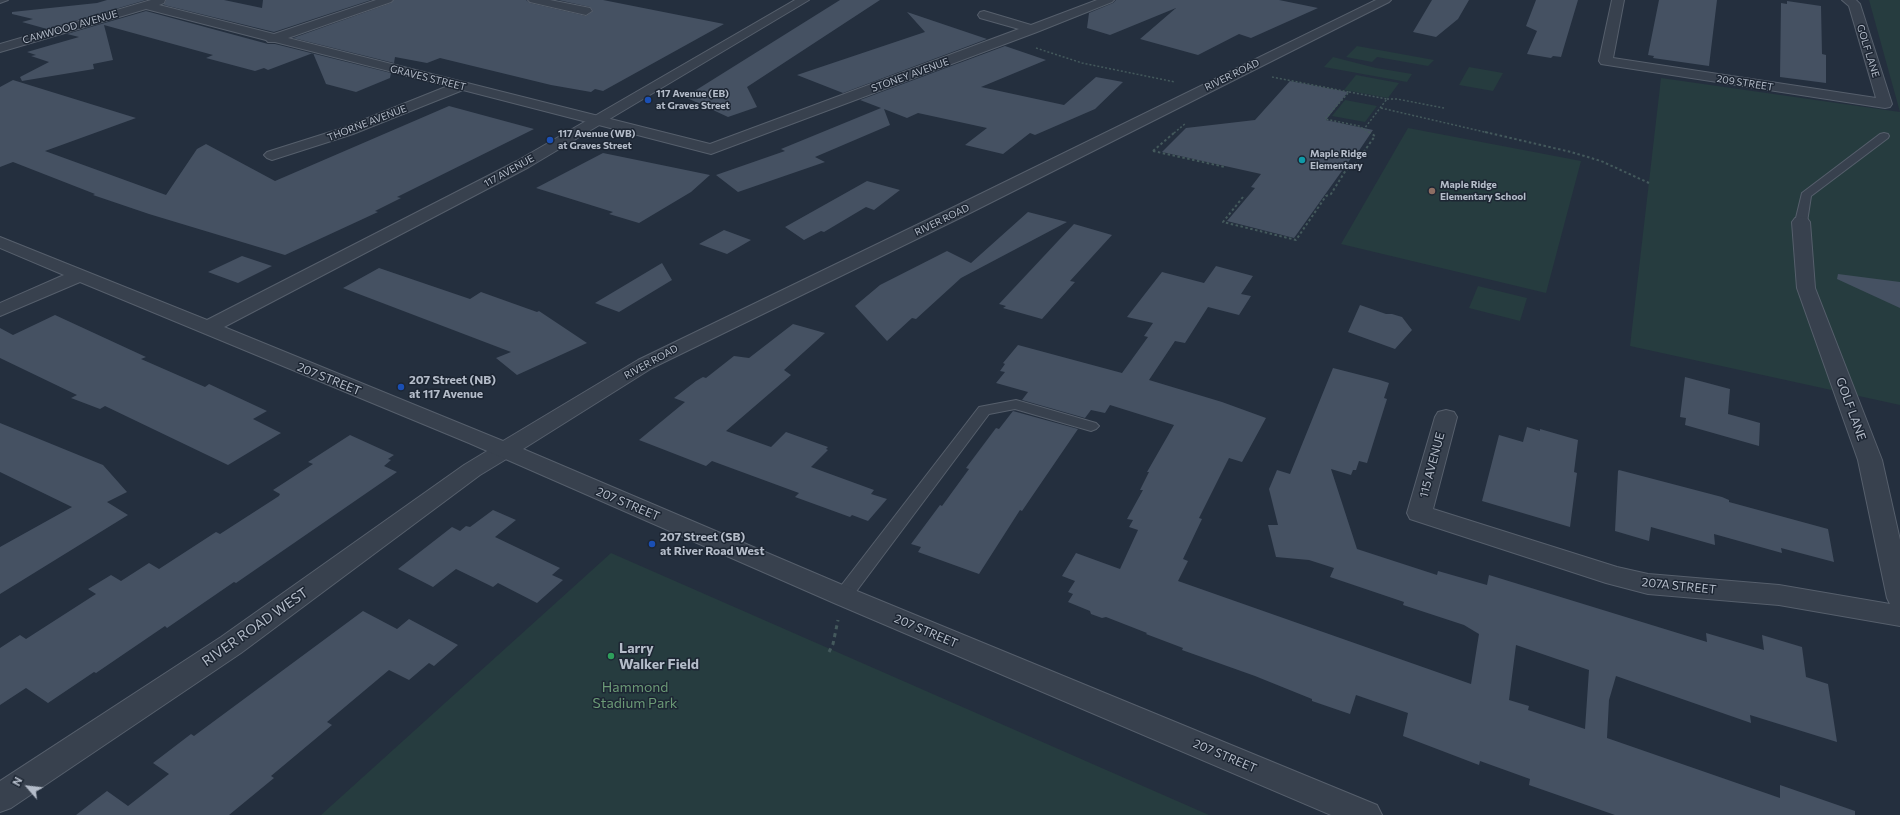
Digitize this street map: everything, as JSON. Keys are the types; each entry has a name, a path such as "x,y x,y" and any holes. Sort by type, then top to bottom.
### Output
{"street":[{"name":"CAMWOOD AVENUE","path":"4,44 164,0"},
{"path":"272,39 387,0"},
{"path":"534,0 586,10"},
{"name":"117 AVENUE","path":"207,328 484,185 570,137 803,0"},
{"name":"STONEY AVENUE","path":"711,149 1108,0"},
{"name":"RIVER ROAD","path":"505,450 645,364 962,210 1205,88 1385,0"},
{"name":"209 STREET","path":"1618,0 1606,61 1885,104"},
{"name":"GOLF LANE","path":"1848,0 1854,4 1885,104"},
{"name":"GRAVES STREET","path":"145,5 272,39 711,149"},
{"path":"984,15 1034,29"},
{"name":"THORNE AVENUE","path":"272,155 348,131 461,86"},
{"name":"GOLF LANE","path":"1801,222 1806,288 1870,460 1900,598"},
{"name":"207 STREET","path":"0,242 505,450 843,596 1366,815"},
{"path":"0,310 79,274"},
{"name":"115 AVENUE","path":"1419,513 1446,417"},
{"name":"RIVER ROAD WEST","path":"0,798 231,645 472,470 505,450"},
{"name":"207A STREET","path":"1419,513 1615,576 1648,584 1779,595 1900,616"}],"lane":[{"path":"0,1 4,0"},
{"path":"1801,222 1806,196 1884,136"},
{"path":"843,596 984,410 1016,404 1091,426"}],"path":[{"path":"1007,39 1082,63 1205,88"},
{"path":"1269,77 1444,108"},
{"path":"1243,197 1223,222 1296,240 1326,196 1331,194 1332,190 1346,170 1353,167 1375,136 1359,126 1325,119 1336,104 1340,104 1349,92"},
{"path":"1364,129 1387,99"},
{"path":"1381,108 1571,152 1601,161 1649,183"},
{"path":"1186,123 1153,152 1225,167"},
{"path":"829,652 834,644 843,596"}],"green space":[{"path":"1869,0 1900,0 1900,112"},
{"path":"1357,46 1434,60 1428,66 1377,57 1372,62 1346,57"},
{"path":"1333,57 1376,68 1412,74 1407,82 1324,67"},
{"path":"1469,67 1503,73 1493,91 1459,85"},
{"path":"1356,75 1399,83 1388,98 1344,90"},
{"path":"1661,78 1900,112 1900,405 1630,346"},
{"path":"1345,100 1377,106 1365,122 1332,116"},
{"path":"1408,128 1581,161 1546,293 1341,244"},
{"path":"1478,286 1527,298 1520,321 1469,308"},
{"name":"Hammond Stadium Park","path":"611,553 1209,815 321,815"}],"building":[{"path":"107,0 146,0 47,29 22,22 33,19 12,14 12,12 97,3"},
{"path":"166,0 224,0 262,8 263,0 371,0 274,32 164,5"},
{"path":"394,0 526,0 530,3 586,16 593,11 590,7 558,0 603,0 724,24 603,91 595,89 591,92 551,85 440,58 427,63 395,57 394,63 293,38 391,3"},
{"path":"840,0 880,0 747,87 757,107 728,117 685,97"},
{"path":"1116,0 1279,0 1318,8 1251,38 1239,34 1198,55 1140,39 1176,8 1110,35 1087,28 1089,13 1113,3"},
{"path":"1432,0 1469,0 1458,19 1436,37 1413,32"},
{"path":"1536,0 1578,0 1561,57 1553,56 1551,58 1527,54 1537,31 1526,26"},
{"path":"1659,0 1717,0 1709,66 1653,58 1654,56 1648,55"},
{"path":"1787,1 1821,6 1822,54 1826,55 1826,83 1780,77 1781,3 1787,4"},
{"path":"146,11 268,44 275,44 312,53 268,70 264,68 255,71 206,58 213,55 104,25 113,60 93,64 94,69 22,81 20,77 49,62 31,56 36,55 27,52 79,37 67,34"},
{"path":"907,12 987,39 843,93 797,75 925,32"},
{"path":"1005,46 1046,60 981,87 1064,105 1096,77 1123,82 1095,109 1035,135 1030,133 1003,154 965,145 987,128 918,113 907,118 884,109 890,125 815,157 825,162 738,192 716,175 785,151 781,149 881,108 860,100"},
{"path":"313,54 391,73 390,78 356,92 326,84"},
{"path":"13,80 136,118 45,151 166,195 197,149 206,144 275,181 449,106 534,129 397,197 401,198 375,211 378,212 285,255 149,214 93,195 95,194 13,162 0,167 0,87"},
{"name":"Maple Ridge Elementary","path":"1290,81 1348,92 1326,120 1373,130 1294,238 1227,221 1255,188 1251,187 1261,174 1162,152 1186,128 1255,120"},
{"path":"603,153 710,175 691,192 639,223 609,214 613,212 536,188"},
{"path":"867,181 900,190 874,210 866,207 824,232 821,231 804,240 785,227"},
{"path":"1028,212 1067,222 961,278 916,319 912,318 887,341 855,306 880,285 947,251 971,263"},
{"path":"1074,224 1112,235 1070,281 1075,282 1042,319 1003,308 1006,306 999,304"},
{"path":"724,230 751,240 727,254 699,244"},
{"path":"242,256 272,266 238,283 208,272"},
{"path":"662,263 672,280 619,312 595,303"},
{"path":"1216,266 1253,276 1241,294 1251,296 1239,315 1208,307 1185,343 1175,341 1149,380 1222,402 1266,418 1242,462 1229,458 1199,518 1202,519 1183,559 1188,561 1178,581 1471,684 1479,634 1464,625 1403,605 1404,602 1330,577 1334,568 1309,560 1276,557 1268,525 1278,525 1269,489 1277,470 1290,474 1333,368 1389,383 1384,398 1387,399 1367,463 1359,461 1356,470 1353,470 1351,475 1331,469 1357,549 1437,575 1438,571 1487,585 1489,575 1707,642 1706,633 1764,650 1762,635 1802,647 1806,677 1828,684 1837,742 1750,715 1751,723 1616,676 1609,700 1607,738 1780,798 1780,785 1855,811 1855,815 1615,815 1529,785 1530,779 1480,761 1479,765 1403,736 1408,713 1356,695 1350,714 1312,701 1312,699 1255,676 1182,650 1183,648 1106,617 1102,618 1091,614 1090,611 1068,602 1073,594 1068,592 1075,581 1062,576 1076,553 1120,569 1138,530 1129,527 1133,520 1127,519 1143,490 1140,490 1149,472 1147,472 1174,425 1110,405 1105,413 1091,410 1085,418 1022,400 1028,392 996,383 1005,372 1000,371 1005,364 1003,363 1018,345 1122,373 1148,337 1144,336 1153,323 1127,317 1162,272 1204,283","holes":["1516,645 1589,670 1585,729 1528,710 1529,706 1509,700"]},
{"path":"379,268 470,299 481,292 537,312 539,311 587,343 517,375 496,358 511,352 343,288"},
{"path":"1838,274 1900,282 1900,308 1837,279"},
{"path":"1360,305 1386,314 1402,317 1412,330 1395,349 1348,332"},
{"path":"55,315 146,357 141,359 205,387 209,384 267,411 253,419 281,433 228,465 105,406 100,409 71,398 77,395 0,358 0,328 13,335"},
{"path":"793,324 825,333 784,370 791,375 726,431 771,447 786,432 828,447 826,449 828,450 811,467 874,490 871,494 887,499 868,521 852,515 850,517 795,497 799,493 712,461 706,466 639,440 685,402 674,398 696,381 703,377 706,378 734,356 749,358"},
{"path":"1685,377 1730,389 1728,414 1760,423 1759,446 1685,425 1686,418 1680,417"},
{"path":"1013,411 1078,429 1022,511 1020,510 979,574 918,552 921,547 911,544 940,505 942,506 969,469 966,468 996,428 999,429"},
{"path":"0,423 103,465 127,492 107,502 128,515 0,594 0,547 72,507 0,472"},
{"path":"1527,427 1540,431 1540,429 1578,440 1574,472 1577,473 1570,527 1482,501 1499,435 1523,442"},
{"path":"350,435 394,455 388,459 391,460 384,466 397,472 236,583 234,582 167,628 165,626 96,673 94,672 48,703 26,688 0,705 0,648 20,635 26,639 96,594 88,589 111,575 121,581 149,563 159,569 216,532 220,534 279,496 280,494 273,490 313,464 308,462"},
{"path":"1619,470 1722,497 1729,500 1729,502 1828,529 1834,562 1781,548 1782,553 1714,534 1715,545 1651,527 1649,541 1615,531"},
{"path":"493,510 516,520 495,537 560,568 552,575 563,580 537,603 498,583 493,587 456,569 433,587 398,569 452,527 460,531 466,526 470,527"},
{"path":"363,611 397,629 409,619 458,645 434,666 429,663 409,680 389,670 327,722 332,725 271,776 274,778 229,815 76,815 107,791 128,806 169,774 153,763 191,734 194,736"}],"place":[{"name":"117 Avenue (EB) at Graves Street","path":"648,100"},
{"name":"117 Avenue (WB) at Graves Street","path":"550,140"},
{"name":"Maple Ridge Elementary","path":"1302,160"},
{"name":"Maple Ridge Elementary School","path":"1432,191"},
{"name":"207 Street (NB) at 117 Avenue","path":"401,387"},
{"name":"207 Street (SB) at River Road West","path":"652,544"},
{"name":"Larry Walker Field","path":"611,656"}]}
